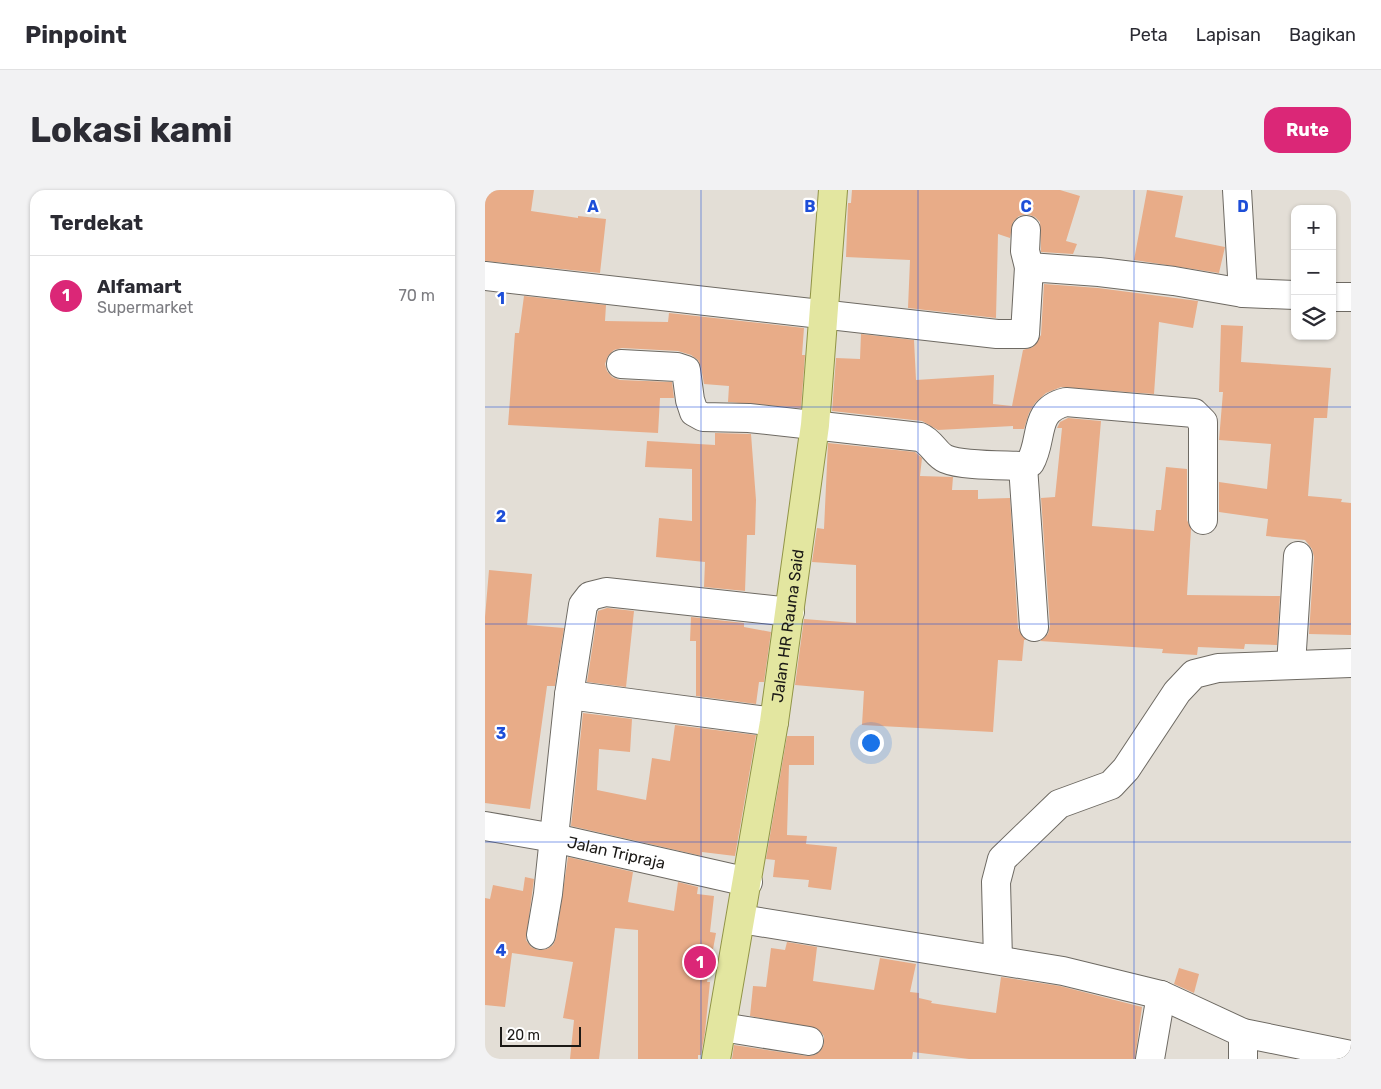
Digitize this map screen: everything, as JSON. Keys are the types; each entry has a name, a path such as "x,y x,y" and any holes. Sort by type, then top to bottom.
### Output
{"main road":[{"name":"Jalan HR Rauna Said","path":"717,1059 774,722 815,425 833,190"}],"street":[{"path":"1237,190 1243,293"},
{"path":"485,276 997,334 1025,334 1029,267 1025,251 1026,230"},
{"path":"1029,267 1165,280 1243,293 1291,295"},
{"path":"1336,297 1351,297"},
{"path":"621,364 677,367 686,370 690,400 694,412 703,417 815,425 920,437 932,444 943,458 950,461 1023,466 1030,463 1036,450 1043,417 1057,404 1066,402 1194,413 1203,422 1203,520"},
{"path":"1023,466 1034,627"},
{"path":"1291,665 1298,556"},
{"path":"541,935 547,905 569,695 583,605 590,596 606,592 790,612"},
{"path":"998,960 995,882 1002,859 1059,804 1111,785 1127,769 1177,692 1194,674 1218,668 1351,663"},
{"path":"569,695 774,722"},
{"name":"Jalan Tripraja","path":"485,826 554,838 748,882"},
{"path":"741,919 1063,970 1161,995 1243,1046 1351,1055"},
{"path":"1150,1059 1161,995"},
{"path":"722,1027 809,1041"}],"building":[{"path":"485,190 534,190 531,211 578,218 578,216 606,219 600,273 485,261"},
{"path":"852,190 1060,190 1080,196 1066,241 1077,244 1073,254 1041,252 1040,222 1035,217 1027,214 1019,216 1013,222 1010,238 998,234 996,318 908,308 910,260 846,257 848,203 851,203"},
{"path":"1147,190 1183,196 1175,237 1225,247 1219,273 1134,260"},
{"path":"1044,284 1098,288 1198,301 1193,328 1159,322 1154,394 1061,387 1046,393 1035,403 1029,413 1024,429 1013,429 1013,426 938,430 922,421 832,411 836,358 860,359 861,334 914,340 916,380 994,375 993,404 1012,406 1023,350 1033,347 1041,335"},
{"path":"524,296 606,305 605,321 668,322 669,313 804,328 802,355 805,355 801,408 728,402 729,386 704,384 698,360 691,355 678,351 622,348 614,350 608,356 605,364 607,371 612,377 620,380 672,382 674,398 660,398 658,433 508,425 515,333 519,333"},
{"path":"1221,325 1243,326 1241,362 1331,368 1327,418 1314,418 1308,496 1342,499 1341,502 1351,503 1351,635 1309,634 1314,557 1312,549 1305,540 1266,536 1268,519 1219,512 1219,482 1267,489 1271,444 1219,440 1223,392 1219,392"},
{"path":"1068,418 1101,421 1092,526 1154,531 1156,510 1161,510 1166,467 1187,469 1187,520 1191,529 1187,595 1280,596 1277,645 1245,644 1244,649 1198,647 1197,655 1162,653 1163,649 1040,641 1048,634 1050,626 1041,498 1055,497 1062,428 1057,428 1060,422"},
{"path":"715,433 751,434 756,500 755,535 747,535 745,591 704,587 705,562 656,557 659,518 692,521 692,469 645,467 647,441 715,445"},
{"path":"828,443 915,452 922,458 920,476 953,477 952,490 978,490 978,499 1010,498 1018,628 1026,640 1024,640 1022,661 998,660 993,732 862,725 864,691 795,685 804,619 856,623 856,565 812,562 817,528 824,529"},
{"path":"489,570 532,574 527,625 564,628 555,686 547,686 530,809 485,803 485,617"},
{"path":"607,608 634,611 626,687 587,682 598,611"},
{"path":"691,617 744,623 744,627 771,632 764,682 759,682 756,704 696,696 696,641 690,641"},
{"path":"583,713 632,719 630,752 599,749 597,790 646,800 652,758 670,761 675,725 756,735 735,856 702,852 702,856 571,826"},
{"path":"787,736 814,736 814,765 789,765 787,835 807,836 806,844 837,847 831,890 808,887 809,880 773,877 775,860 766,859"},
{"path":"568,857 633,872 628,902 674,911 678,882 698,887 697,894 714,896 710,932 716,933 707,982 710,982 705,1032 701,1055 698,1055 698,1059 638,1059 638,930 615,928 599,1059 570,1059 574,1020 563,1018 573,962 512,953 505,1007 485,1005 485,898 490,899 493,885 523,891 525,877 534,879 526,940 531,947 538,950 547,949 553,945 556,938"},
{"path":"787,942 817,947 813,981 874,990 880,958 916,964 910,992 919,993 919,998 932,1001 931,1003 996,1013 1001,977 1060,986 1142,1007 1135,1059 969,1059 913,1052 912,1059 732,1059 734,1045 807,1056 815,1055 824,1044 824,1036 818,1029 750,1016 753,986 766,987 771,948 785,950"},
{"path":"1179,968 1199,974 1194,993 1174,984"}],"place":[{"name":"Alfamart","path":"700,962"}]}
